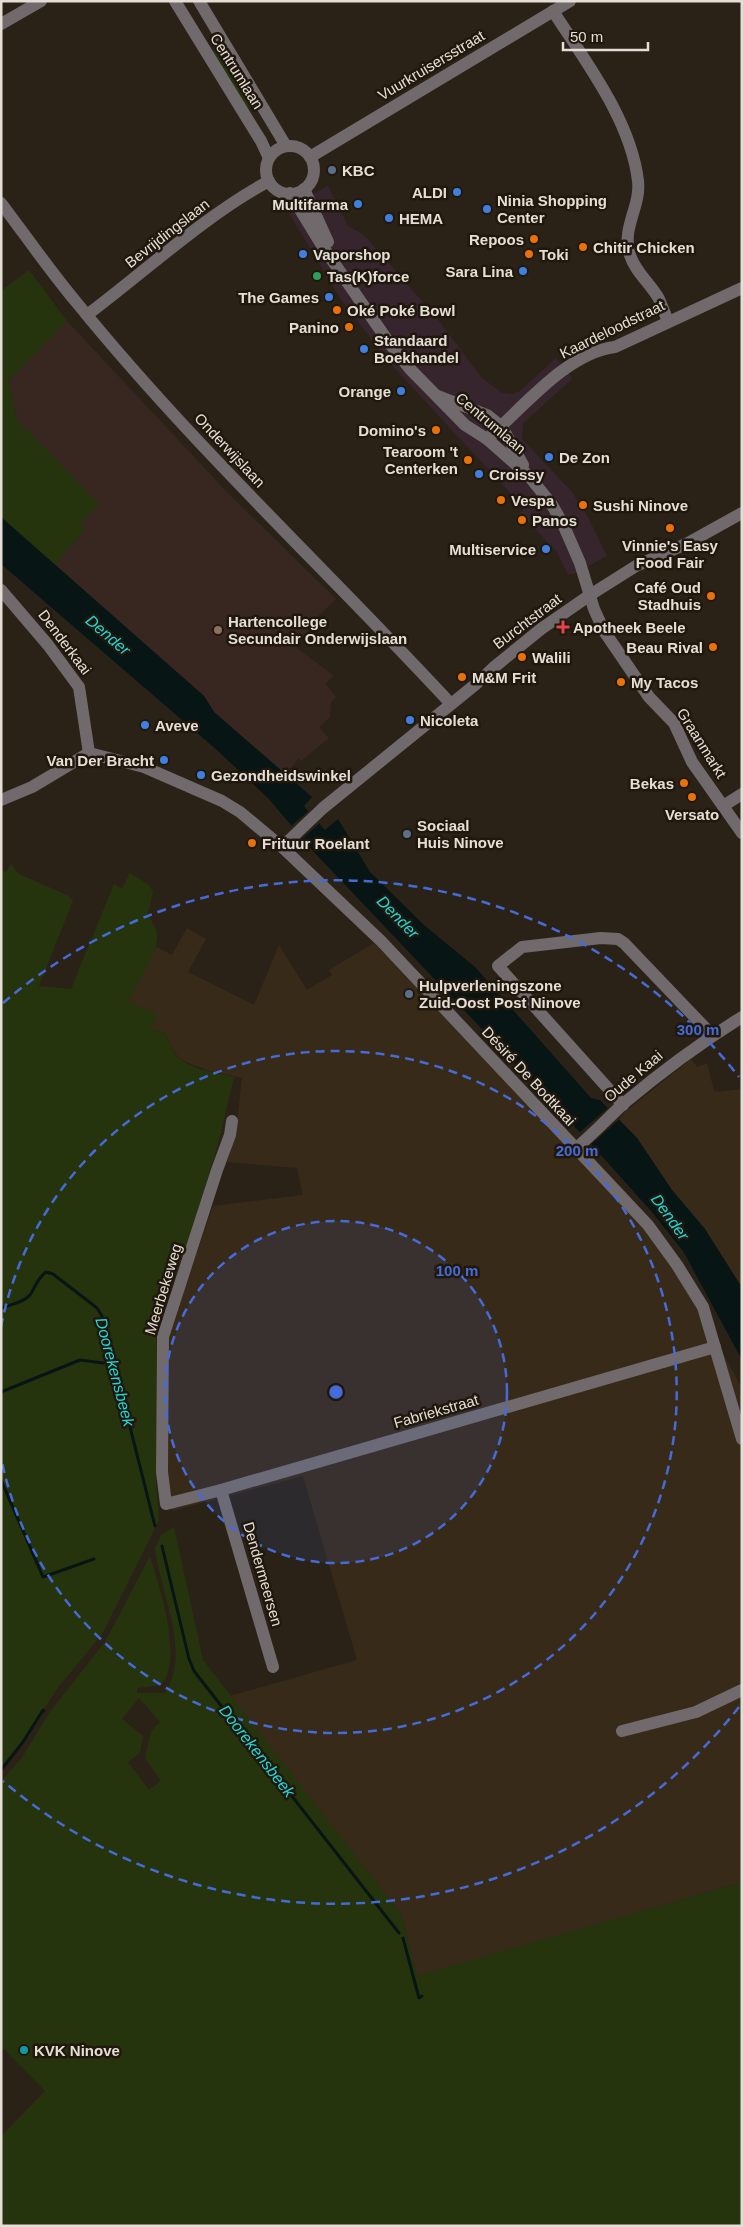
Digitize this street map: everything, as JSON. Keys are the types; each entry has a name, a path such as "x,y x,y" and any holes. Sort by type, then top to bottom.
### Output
{"street":[{"path":"1,24 41,1"},
{"name":"Centrumlaan","path":"175,1 261,141 269,158 266,168 269,181 276,189 290,193 390,344 434,395 465,426 487,439 529,476 543,492 563,524 580,563 604,631 649,697"},
{"name":"Centrumlaan","path":"199,1 286,146"},
{"name":"Vuurkruisersstraat","path":"310,157 570,1"},
{"path":"553,11 609,99 627,139 638,181 638,196 626,239 629,254 659,299 668,321"},
{"path":"269,158 279,148 286,146 295,146 304,150 310,157 314,170 313,176 304,189 290,193"},
{"name":"Bevrijdingslaan","path":"87,315 176,244 231,204 269,181"},
{"name":"Centrumlaan","path":"304,189 344,276"},
{"name":"Onderwijslaan","path":"1,203 87,315 244,489 451,704"},
{"name":"Kaardeloodstraat","path":"487,439 568,366 604,348 615,347 742,288"},
{"name":"Centrumlaan","path":"434,395 487,415 502,427 529,476"},
{"name":"Burchtstraat","path":"282,847 323,808 541,628 636,566 688,543 742,513"},
{"name":"Denderkaai","path":"1,590 48,645 79,687 88,753"},
{"name":"Graanmarkt","path":"649,697 674,723 692,762 742,833"},
{"path":"1,800 32,787 88,753"},
{"name":"Désiré De Bodtkaai","path":"88,753 116,758 175,779 222,801 240,812 282,847 382,941 577,1146 648,1225 677,1265 703,1307 742,1440"},
{"path":"724,806 742,794"},
{"path":"623,1105 498,966 522,947 601,938 618,939 624,943 712,1036"},
{"name":"Oude Kaai","path":"577,1146 623,1105 712,1036 742,1017"},
{"name":"Meerbekeweg","path":"166,1504 162,1472 163,1337 211,1187 230,1135 232,1120"},
{"name":"Fabriekstraat","path":"166,1504 221,1490 714,1347"},
{"name":"Dendermeersen","path":"221,1490 273,1667"},
{"path":"622,1731 696,1712 742,1690"}],"shaded area":[{"path":"328,186 348,226 363,234 436,317 481,377 502,393 512,394 520,391 556,358 571,376 572,379 523,423 522,439 572,492 588,517 607,556 573,574 568,574 557,552 520,513 524,508 388,361 340,298 286,208"},
{"path":"67,321 227,492 336,599 311,623 297,648 334,676 325,684 336,697 331,702 330,717 319,727 329,738 301,761 299,758 285,775 214,712 204,696 55,565 85,529 80,524 99,504 16,418 9,380"},
{"path":"187,928 206,939 188,972 254,1005 279,945 307,990 332,975 329,970 374,943 643,1225 687,1288 742,1388 742,1882 417,1977 401,1914 230,1696 357,1660 303,1476 172,1511 168,1480 169,1333 213,1206 303,1195 297,1168 227,1162 236,1131 242,1078 209,1071 181,1060 172,1049 165,1033 150,1029 128,1001 156,947 172,955"},
{"path":"691,1059 697,1067 707,1063 714,1091 742,1089 742,1287 705,1229 672,1190 637,1138 619,1120 624,1113"}],"green space":[{"path":"212,51 223,51 256,106 246,107"},
{"path":"29,270 67,321 9,380 16,418 99,504 81,524 85,529 55,565 1,517 1,291"},
{"path":"11,864 19,874 69,896 73,901 39,986 71,989 114,884 122,889 130,873 149,885 153,892 148,913 157,934 157,941 151,959 128,1001 157,1014 151,1029 165,1033 173,1051 181,1060 199,1069 234,1077 219,1140 192,1230 156,1327 156,1483 159,1520 102,1634 60,1685 13,1754 1,1768 1,940 3,936 1,935 1,869 6,872"},
{"path":"174,1527 203,1660 401,1914 417,1976 742,1882 742,2226 1,2226 1,2136 45,2091 1,2046 1,1781 21,1759 49,1713 105,1642 150,1556 168,1622 170,1658 168,1673 161,1685 137,1688 137,1693 165,1693 173,1677 176,1659 172,1622 155,1548 161,1535","holes":["139,1698 160,1722 151,1731 145,1758 161,1781 149,1790 128,1762 140,1753 143,1736 122,1719"]}],"water":[{"name":"Dender","path":"1,517 204,696 214,712 312,797 304,806 325,830 338,819 370,872 424,925 475,967 591,1098 600,1100 637,1138 672,1190 705,1229 742,1287 742,1360 683,1251 651,1211 590,1143 313,851 268,798 218,751 1,564"}],"pier":[{"path":"310,810 321,822 302,839 290,827"},
{"path":"610,1106 621,1118 589,1146 578,1134"}],"waterway":[{"name":"Doorekensbeek","path":"1,1308 24,1300 30,1295 46,1272 53,1274 97,1308 102,1316 155,1526"},
{"path":"1,1392 80,1360 103,1363 113,1359"},
{"path":"1,1480 43,1577 94,1559"},
{"name":"Doorekensbeek","path":"162,1546 189,1659 194,1671 399,1933"},
{"path":"1,1770 44,1711"},
{"name":"Doorekensbeek","path":"403,1938 419,1998 422,1996"}],"place":[{"name":"KBC","path":"332,170"},
{"name":"ALDI","path":"457,192"},
{"name":"Multifarma","path":"358,204"},
{"name":"Ninia Shopping Center","path":"487,209"},
{"name":"HEMA","path":"389,218"},
{"name":"Repoos","path":"534,239"},
{"name":"Chitir Chicken","path":"583,247"},
{"name":"Vaporshop","path":"303,254"},
{"name":"Toki","path":"529,254"},
{"name":"Sara Lina","path":"523,271"},
{"name":"Tas(K)force","path":"317,276"},
{"name":"The Games","path":"329,297"},
{"name":"Oké Poké Bowl","path":"337,310"},
{"name":"Panino","path":"349,327"},
{"name":"Standaard Boekhandel","path":"364,349"},
{"name":"Orange","path":"401,391"},
{"name":"Domino's","path":"436,430"},
{"name":"De Zon","path":"549,457"},
{"name":"Tearoom 't Centerken","path":"468,460"},
{"name":"Croissy","path":"479,474"},
{"name":"Vespa","path":"501,500"},
{"name":"Sushi Ninove","path":"583,505"},
{"name":"Panos","path":"522,520"},
{"name":"Vinnie's Easy Food Fair","path":"670,528"},
{"name":"Multiservice","path":"546,549"},
{"name":"Café Oud Stadhuis","path":"711,596"},
{"name":"Apotheek Beele","path":"563,627"},
{"name":"Hartencollege Secundair Onderwijslaan","path":"218,630"},
{"name":"Beau Rival","path":"713,647"},
{"name":"Walili","path":"522,657"},
{"name":"M&M Frit","path":"462,677"},
{"name":"My Tacos","path":"621,682"},
{"name":"Nicoleta","path":"410,720"},
{"name":"Aveve","path":"145,725"},
{"name":"Van Der Bracht","path":"164,760"},
{"name":"Gezondheidswinkel","path":"201,775"},
{"name":"Bekas","path":"684,783"},
{"name":"Versato","path":"692,797"},
{"name":"Sociaal Huis Ninove","path":"407,834"},
{"name":"Frituur Roelant","path":"252,843"},
{"name":"Hulpverleningszone Zuid-Oost Post Ninove","path":"409,994"},
{"name":"KVK Ninove","path":"24,2050"}]}
